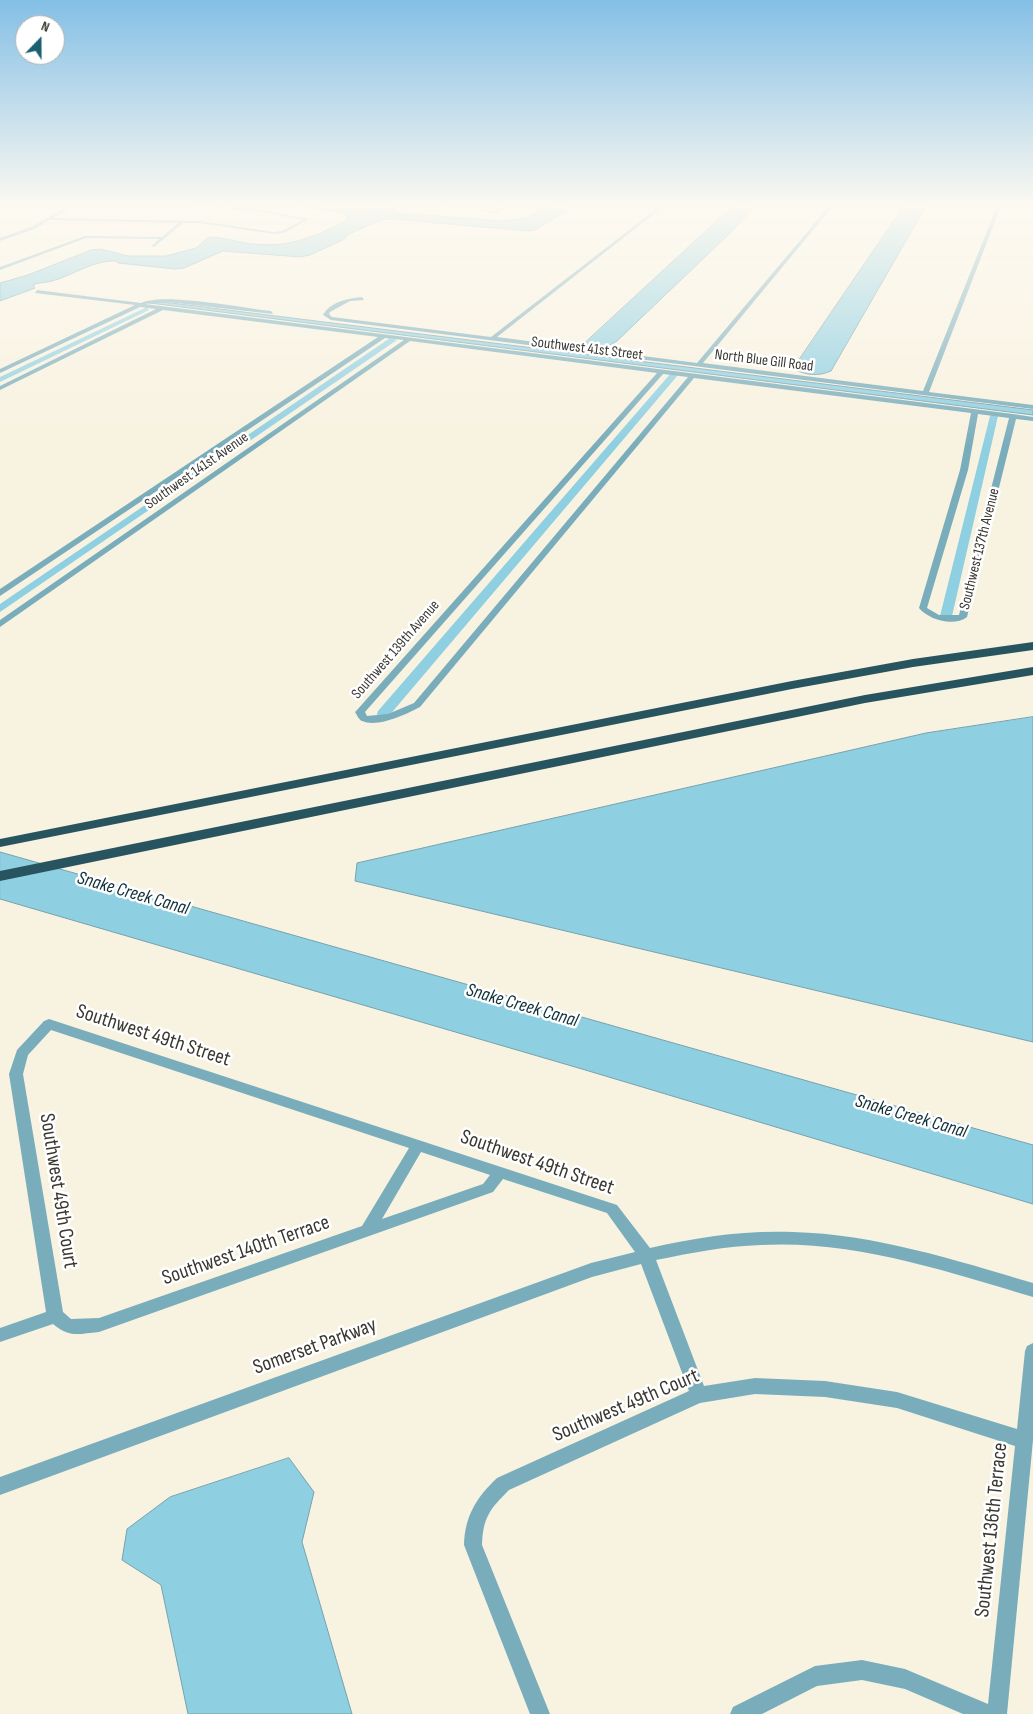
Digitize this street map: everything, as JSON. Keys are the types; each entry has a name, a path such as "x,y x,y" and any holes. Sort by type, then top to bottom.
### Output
{"highway":[{"path":"0,843 792,685 913,663 1033,646"},
{"path":"0,876 865,699 1033,672"}],"street":[{"path":"493,338 560,286"},
{"path":"698,365 764,286"},
{"path":"925,394 968,286"},
{"name":"Southwest 41st Street","path":"37,292 1033,418"},
{"name":"North Blue Gill Road","path":"362,298 349,300 328,311 326,314 331,318 1033,407"},
{"path":"0,371 153,300 167,300 271,313"},
{"path":"0,388 162,308"},
{"name":"Southwest 141st Avenue","path":"0,593 384,336"},
{"name":"Southwest 141st Avenue","path":"0,624 410,340"},
{"name":"Southwest 139th Avenue","path":"662,371 360,712 364,719 380,720 402,713 417,705 693,375"},
{"name":"Southwest 137th Avenue","path":"975,411 964,470 923,608 930,616 946,619 963,617 1013,416"},
{"name":"Southwest 49th Street","path":"16,1074 22,1053 49,1024 612,1209 646,1255"},
{"name":"Southwest 49th Court","path":"16,1074 56,1316"},
{"path":"367,1231 418,1145"},
{"name":"Southwest 140th Terrace","path":"56,1316 68,1327 99,1325 488,1188 500,1172"},
{"path":"699,1395 646,1255 709,1243 754,1239 812,1240 845,1244 936,1263 1033,1290"},
{"name":"Somerset Parkway","path":"0,1486 591,1270 646,1255"},
{"path":"0,1335 56,1316"},
{"name":"Southwest 136th Terrace","path":"997,1714 1033,1350"},
{"name":"Southwest 49th Court","path":"540,1714 474,1544 474,1523 482,1503 503,1484 699,1395 754,1386 825,1389 897,1400 1024,1440"},
{"path":"740,1714 815,1676 862,1670 905,1679 987,1714"}],"water":[{"path":"0,286 34,286 35,288 0,301"},
{"path":"647,286 675,286 617,341 609,346 601,347 585,343"},
{"path":"850,286 880,286 831,371 812,374 802,373 793,369"},
{"path":"163,302 1033,410 1033,415 150,303"},
{"path":"1033,717 1033,1042 355,881 357,863 926,733"},
{"name":"Snake Creek Canal","path":"0,852 1033,1145 1033,1204 582,1069 0,899"},
{"path":"289,1458 314,1492 302,1542 352,1714 188,1714 161,1585 122,1560 127,1529 170,1497"}],"waterway":[{"path":"0,380 147,309"},
{"path":"0,609 393,340"},
{"path":"383,714 674,375"},
{"path":"946,616 994,416"}]}
